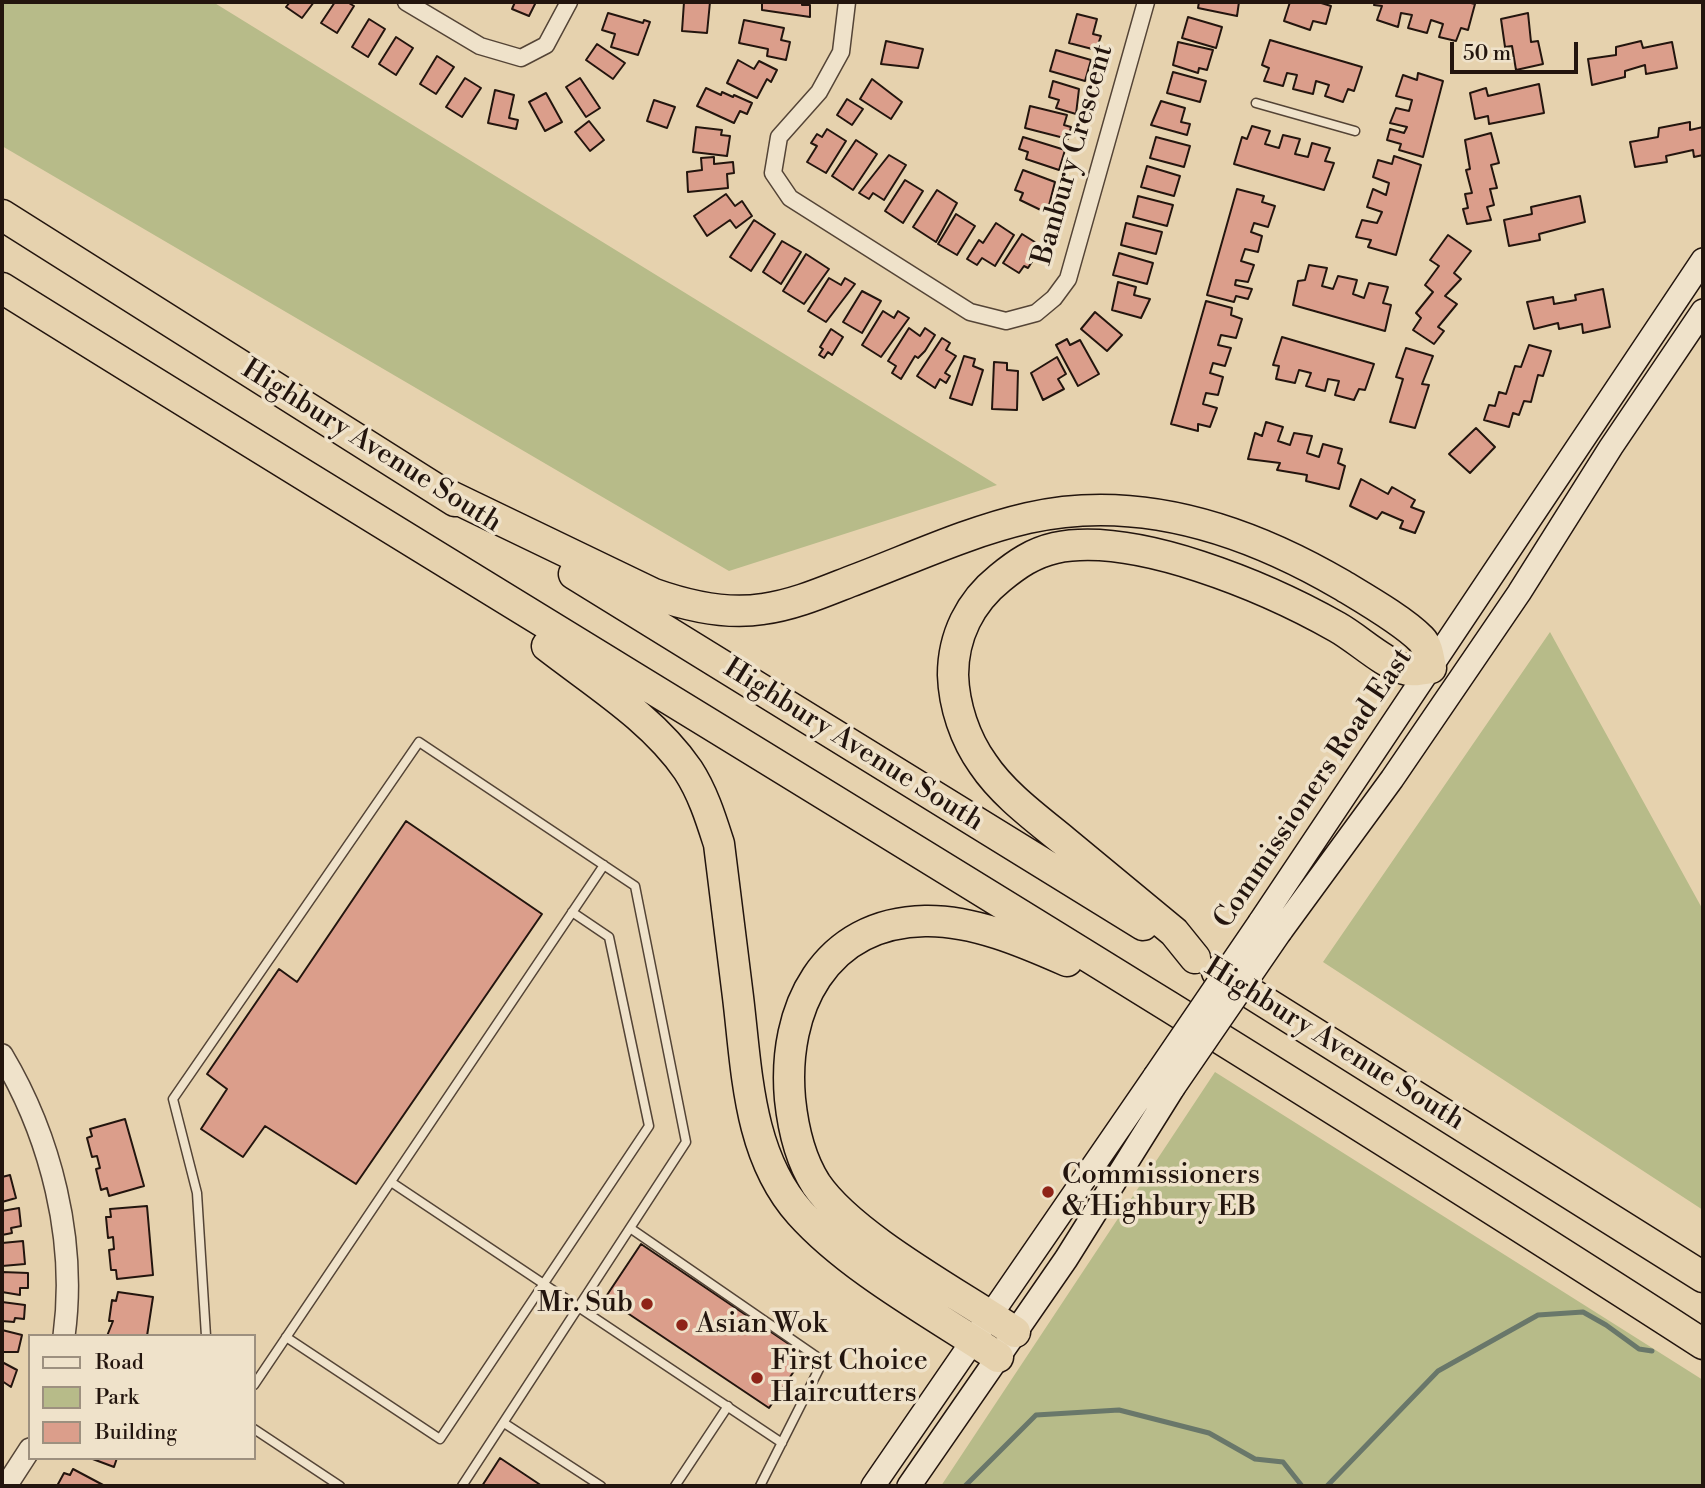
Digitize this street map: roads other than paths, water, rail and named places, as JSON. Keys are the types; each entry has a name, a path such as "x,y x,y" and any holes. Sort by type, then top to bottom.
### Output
{"highway":[{"name":"Highbury Avenue South","path":"2,215 438,490 1195,958 1703,1277"},
{"name":"Highbury Avenue South","path":"2,288 425,552 1168,1006 1703,1344"},
{"path":"438,490 654,594 682,604 732,611 762,610 802,600 971,535 1029,518 1089,510 1160,515 1219,527 1311,567 1422,640 1431,668 1405,670 1338,627 1249,585 1154,554 1107,547 1055,548 1027,558 995,582 974,604 955,651 954,691 958,711 984,766 1019,803 1174,932 1195,958"},
{"path":"425,552 633,712 663,740 688,771 707,806 719,844 751,1103 769,1163 788,1197 826,1239 986,1349"},
{"path":"1015,1332 856,1224 828,1199 815,1182 800,1151 791,1111 788,1060 790,1037 809,987 825,965 861,938 882,929 924,921 954,923 1003,936 1168,1006"}],"main road":[{"name":"Commissioners Road East","path":"909,1486 986,1349 991,1315 1164,1082 1270,927 1431,668 1703,260"},
{"name":"Commissioners Road East","path":"1270,927 1457,685 1703,311"},
{"path":"1431,668 1457,685"},
{"name":"Commissioners Road East","path":"873,1486 986,1349 1015,1332 1066,1259 1164,1082"}],"street":[{"path":"406,2 480,46 521,58 546,45 569,2"},
{"name":"Banbury Crescent","path":"847,2 841,52 819,92 779,137 773,173 790,198 835,227 970,312 1006,321 1036,313 1054,298 1068,279 1146,2"},
{"path":"2,1055 18,1082 34,1121 58,1199 67,1252 64,1334"},
{"path":"6,1486 28,1452"}],"lane":[{"path":"1255,103 1355,131"},
{"path":"206,1334 197,1193 173,1099 419,742 635,886 686,1142 462,1486"},
{"path":"256,1382 604,866"},
{"path":"286,1337 440,1439 649,1126 609,937 572,912"},
{"path":"391,1182 545,1282 782,1443"},
{"path":"630,1228 823,1361 760,1486"},
{"path":"676,1486 728,1406"},
{"path":"504,1423 601,1486"},
{"path":"256,1430 340,1486"}],"waterway":[{"path":"1327,1486 1438,1371 1538,1315 1583,1312 1639,1349 1652,1351"},
{"path":"965,1486 1036,1415 1119,1410 1209,1433 1255,1459 1283,1462 1302,1486"}],"place":[{"name":"Commissioners & Highbury EB","path":"1048,1192"},
{"name":"Mr. Sub","path":"647,1304"},
{"name":"Asian Wok","path":"682,1325"},
{"name":"First Choice Haircutters","path":"757,1378"}]}
